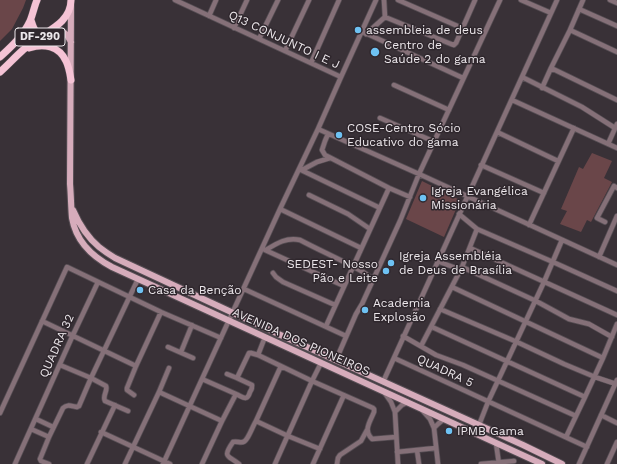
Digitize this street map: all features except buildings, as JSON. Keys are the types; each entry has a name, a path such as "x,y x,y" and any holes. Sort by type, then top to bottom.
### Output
{"highway":[{"name":"DF-290","path":"0,57 13,46 20,37 31,20 37,0"},
{"name":"DF-290","path":"0,72 23,50 63,22 72,3"},
{"path":"31,20 33,28 36,31 40,34 48,33"},
{"path":"23,50 30,47 40,46 49,46 56,50 61,54 66,62 71,80"}],"main road":[{"path":"72,3 70,184 72,205"},
{"path":"48,33 58,30 62,31 67,35 71,42"},
{"name":"AVENIDA DOS PIONEIROS","path":"72,205 78,220 87,234 100,248 115,258 294,342 562,464"},
{"name":"AVENIDA DOS PIONEIROS","path":"72,205 72,220 76,232 94,256 112,267 181,300 542,464"},
{"path":"94,256 95,252 100,248"},
{"path":"181,300 186,291"},
{"path":"287,338 287,348"},
{"path":"287,348 294,342"},
{"path":"405,401 402,396 408,393"},
{"path":"522,454 525,453 526,450 523,445"}],"street":[{"name":"Q13 CONJUNTO I E J","path":"175,0 185,2 209,16 341,77"},
{"path":"209,16 216,0"},
{"path":"234,28 247,0"},
{"path":"259,39 278,0"},
{"path":"285,51 309,0"},
{"path":"311,63 339,0"},
{"path":"164,463 221,338 264,249 280,209 300,169 341,77 364,32 376,0"},
{"path":"384,0 385,17"},
{"path":"398,0 462,28"},
{"path":"385,17 454,45 475,0"},
{"path":"336,360 419,174 500,0"},
{"path":"521,0 551,13"},
{"path":"383,382 557,0"},
{"path":"542,88 583,0"},
{"path":"610,0 617,3"},
{"path":"579,9 617,26"},
{"path":"364,32 385,17"},
{"path":"570,30 617,52"},
{"path":"364,32 464,78"},
{"path":"551,68 617,100"},
{"path":"522,77 616,126 608,144"},
{"path":"394,85 449,110"},
{"path":"512,100 617,148"},
{"path":"380,118 435,142"},
{"path":"529,225 574,128"},
{"path":"318,129 617,266"},
{"path":"497,132 558,161"},
{"path":"328,134 322,150 325,155 389,188 410,197"},
{"path":"300,169 330,158"},
{"path":"481,165 544,193"},
{"path":"300,169 380,208"},
{"path":"604,222 597,218 614,186 617,188"},
{"path":"326,326 389,188"},
{"path":"309,195 348,214 370,229"},
{"path":"280,209 361,248"},
{"path":"459,214 477,229 617,291"},
{"path":"599,257 615,224 617,216"},
{"name":"QUADRA 5","path":"421,346 461,269 477,229"},
{"path":"264,249 287,239 300,240 369,275 373,280"},
{"path":"479,425 488,402 536,301 562,240"},
{"path":"470,248 617,315"},
{"path":"264,249 344,286"},
{"path":"437,261 461,269 536,301 569,319 589,324 612,337"},
{"path":"0,413 67,267 161,312 221,338"},
{"path":"273,273 283,282 335,305"},
{"path":"49,464 41,461 40,459 53,427 65,406 80,406 138,279"},
{"name":"QUADRA 32","path":"15,464 98,282"},
{"path":"452,287 603,358"},
{"path":"244,289 346,336"},
{"path":"440,309 595,377 616,382 579,464"},
{"path":"134,395 127,390 136,366 161,312"},
{"path":"42,321 72,337 136,366"},
{"path":"566,437 595,377 617,324"},
{"path":"181,352 192,325"},
{"path":"432,327 585,397"},
{"path":"403,336 436,355 463,365 576,416"},
{"path":"258,355 265,337"},
{"path":"168,347 193,358"},
{"path":"238,378 249,354 251,353 374,409 367,430 361,441 340,455 336,464"},
{"name":"QUADRA 5","path":"394,358 587,447"},
{"path":"60,364 106,386 105,401 128,411"},
{"path":"275,464 312,381 322,364"},
{"path":"239,464 229,458 227,452 233,442 243,442 246,440 281,366"},
{"path":"125,464 169,368"},
{"path":"202,379 244,398 248,398 252,387 250,384 227,374"},
{"path":"383,391 391,402 395,412 398,464"},
{"path":"159,392 222,421"},
{"path":"202,464 236,394"},
{"path":"313,464 344,395"},
{"path":"395,412 405,401"},
{"path":"87,464 115,405"},
{"path":"421,408 430,419 434,428 438,464"},
{"path":"601,416 617,423"},
{"path":"36,419 53,427"},
{"path":"434,428 444,419"},
{"path":"256,421 320,449"},
{"path":"31,429 49,437"},
{"path":"367,430 372,439 396,437"},
{"path":"101,432 164,463 170,464"},
{"path":"496,442 499,463"},
{"path":"607,464 617,442"},
{"path":"397,452 436,448"},
{"path":"417,450 419,464"},
{"path":"481,464 514,461"}],"shaded area":[{"path":"0,0 26,0 12,29 0,41"},
{"path":"592,153 612,161 604,178 612,182 591,222 587,220 581,232 560,224 567,211 561,209 579,167 583,169"},
{"path":"422,181 460,200 444,237 406,219"}],"place":[{"name":"assembleia de deus","path":"358,30"},
{"name":"Centro de Saúde 2 do gama","path":"375,52"},
{"name":"COSE-Centro Sócio Educativo do gama","path":"339,135"},
{"name":"Igreja Evangélica Missionária","path":"423,198"},
{"name":"Igreja Assembléia de Deus de Brasília","path":"391,263"},
{"name":"SEDEST- Nosso Pão e Leite","path":"386,271"},
{"name":"Casa da Benção","path":"140,290"},
{"name":"Academia Explosão","path":"365,310"},
{"name":"IPMB Gama","path":"449,431"}]}
